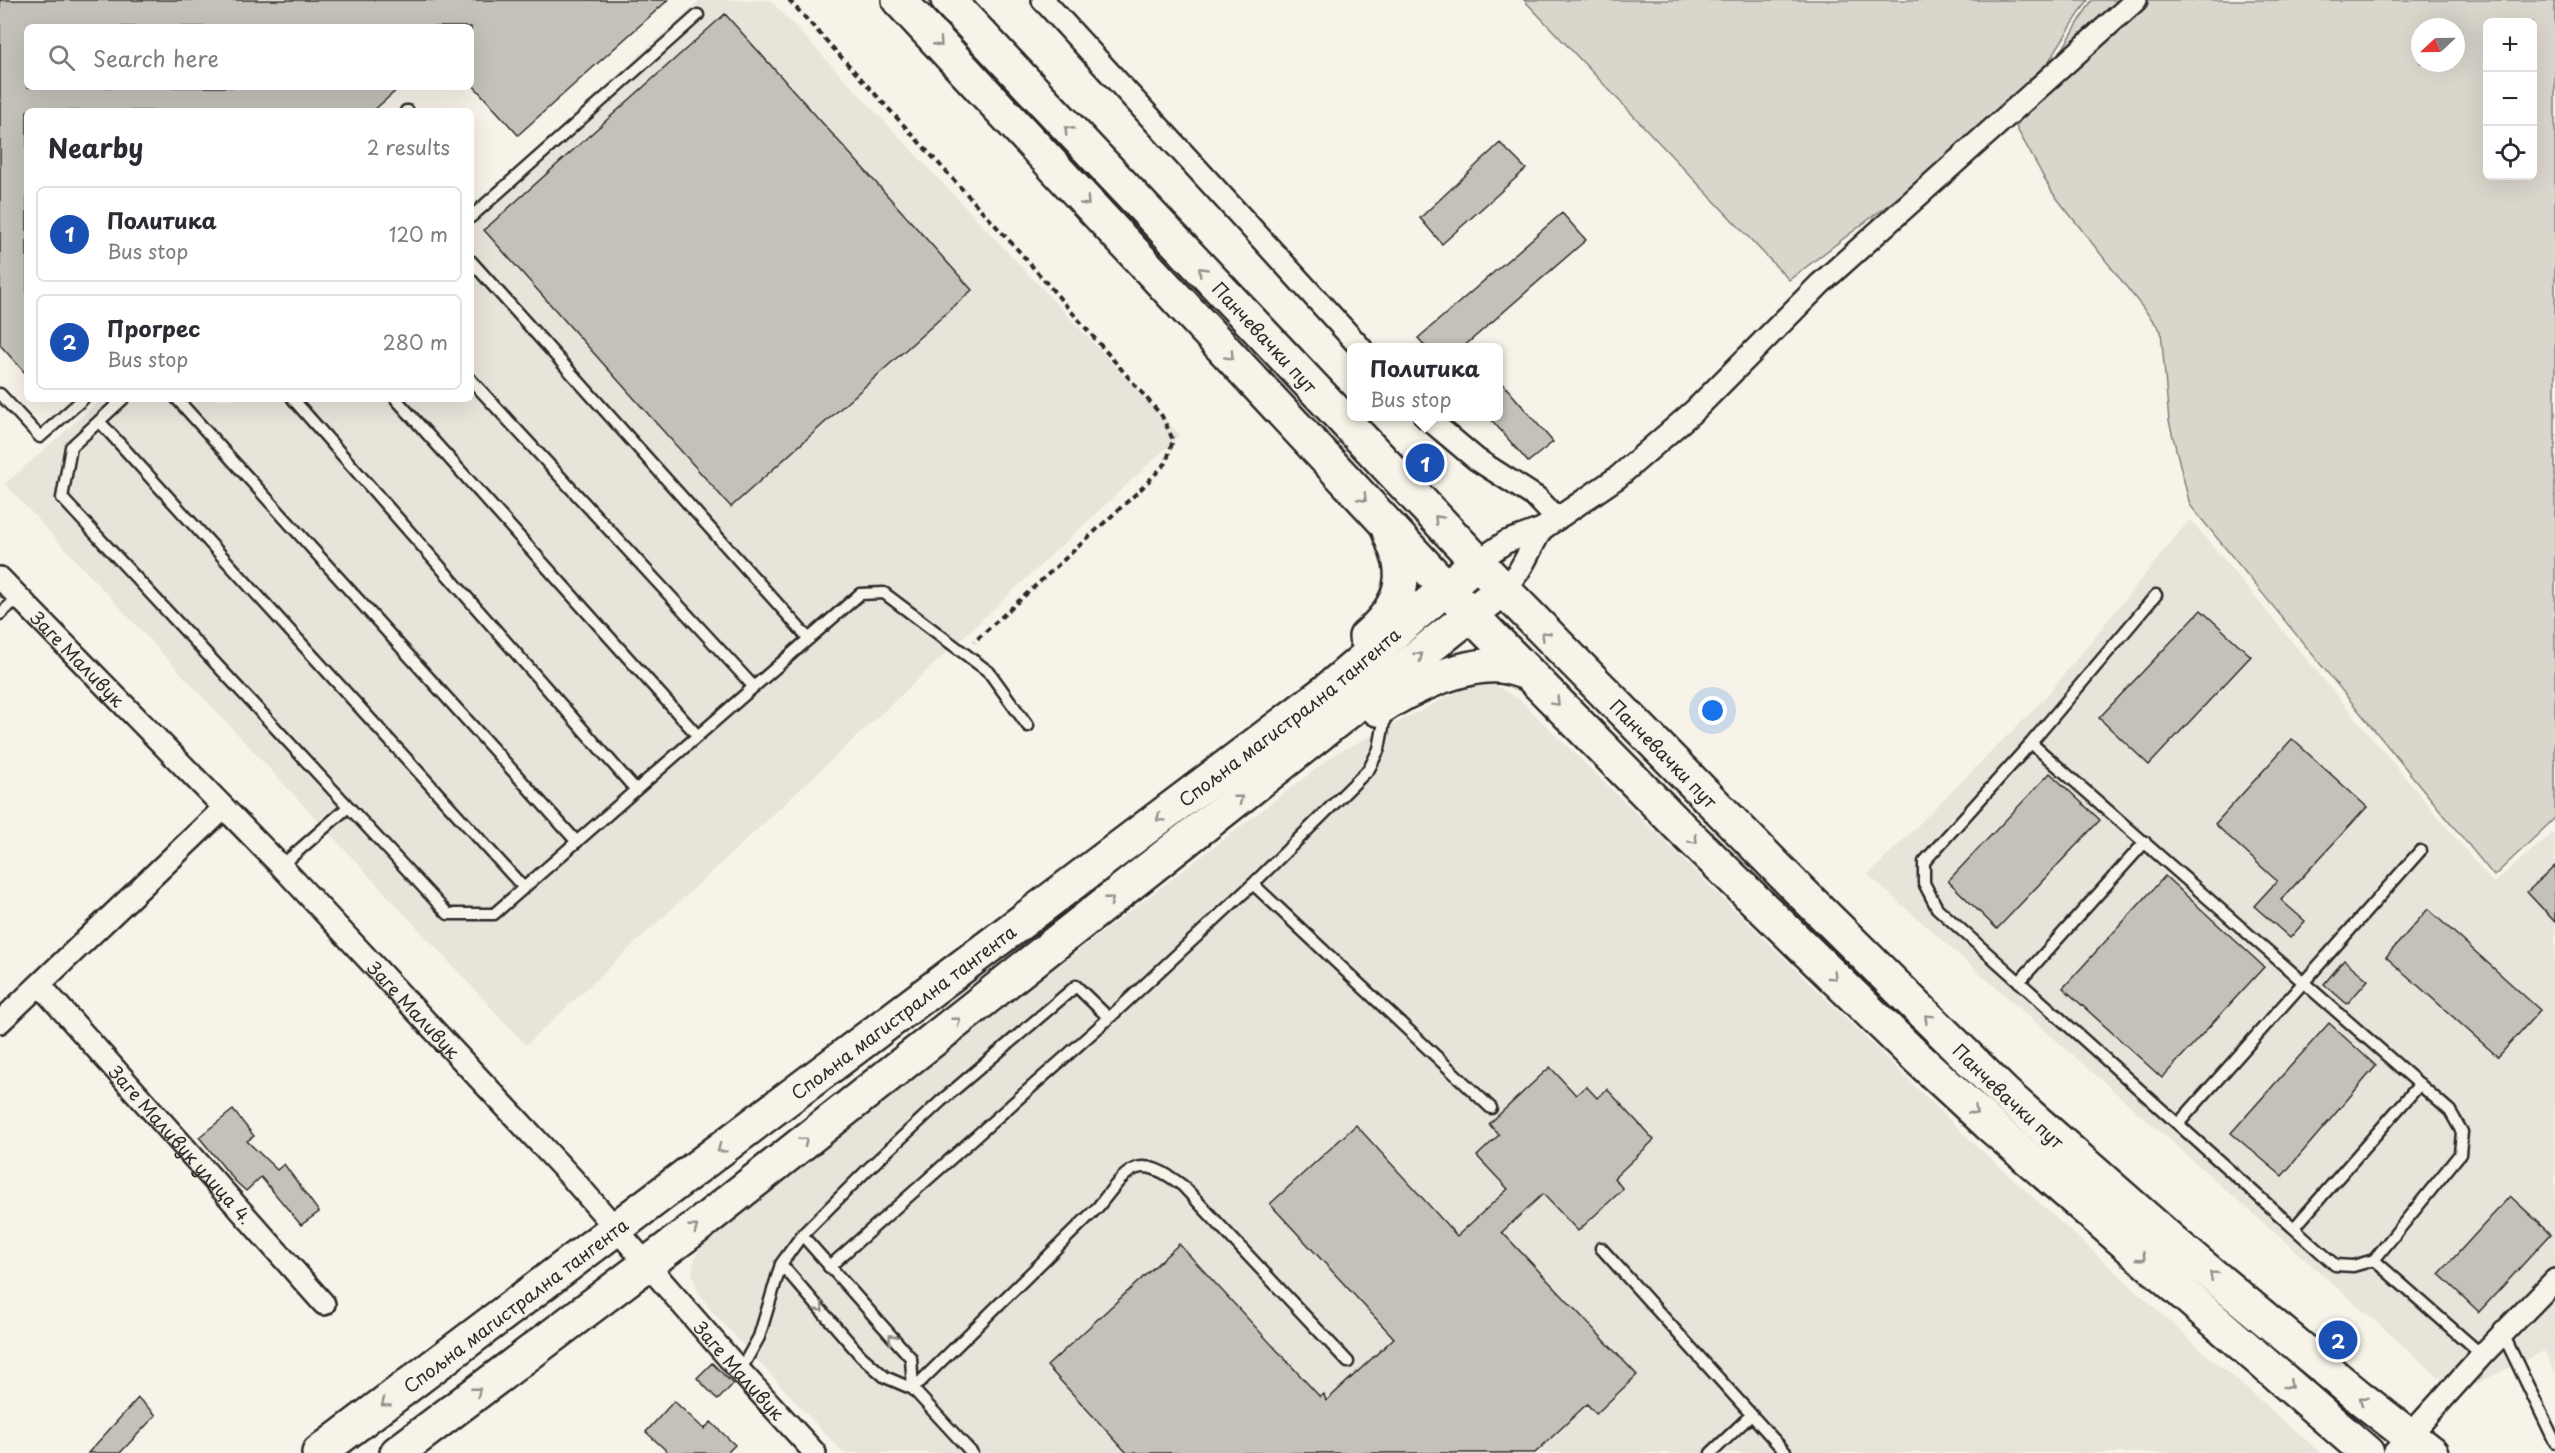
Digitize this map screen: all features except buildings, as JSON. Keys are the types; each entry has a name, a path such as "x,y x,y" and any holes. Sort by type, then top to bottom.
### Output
{"main road":[{"name":"Панчевачки пут","path":"899,0 1527,674 1908,1049 1990,1125 2367,1453"},
{"name":"Панчевачки пут","path":"948,0 1503,590 1785,876 2005,1094 2174,1243 2412,1447"},
{"path":"1324,693 1354,648 1385,618 1396,600 1401,585 1401,568 1386,523"},
{"name":"Спољна магистрална тангента","path":"319,1453 1324,693 1478,561"},
{"name":"Спољна магистрална тангента","path":"397,1453 648,1264 1503,590"},
{"path":"1307,745 1337,735 1387,702 1424,684 1468,669 1498,666 1527,674"}],"street":[{"path":"1043,0 1356,343"},
{"path":"1478,561 1506,542 1549,524 1618,477 1695,410 1820,284 2136,0"},
{"path":"1430,421 1476,459 1522,487 1549,524"},
{"path":"1503,590 1519,574 1532,545 1549,524"},
{"name":"Заге Маливук","path":"0,578 281,866 616,1228 740,1371 816,1453"},
{"path":"0,1022 224,808"},
{"name":"Заге Маливук улица 4.","path":"40,985 324,1304"},
{"path":"2412,1447 2482,1355 2555,1280"}],"lane":[{"path":"474,214 698,15"},
{"path":"474,264 809,639"},
{"path":"474,383 754,687"},
{"path":"0,394 40,437 80,402"},
{"path":"120,402 71,447 62,498 448,915 494,914 860,594 884,593 989,672 1028,726"},
{"path":"180,402 577,842"},
{"path":"296,402 636,790"},
{"path":"399,402 698,736"},
{"path":"99,421 525,888"},
{"path":"2031,743 2451,1111 2462,1132 2460,1154 2374,1260 2353,1266 2335,1265 1937,908 1924,883 1924,862 2031,743 2156,595"},
{"path":"0,614 18,598"},
{"path":"829,1267 1109,1018 1253,884 1369,769 1379,749 1387,702"},
{"path":"281,866 348,807"},
{"path":"2019,982 2145,842"},
{"path":"2178,1124 2420,851"},
{"path":"1253,884 1491,1108"},
{"path":"740,1371 759,1337 781,1264 802,1235 868,1169 941,1101 1076,986 1109,1018"},
{"path":"2294,1228 2420,1084"},
{"path":"913,1389 1098,1207 1123,1176 1147,1166 1161,1170 1182,1186 1348,1362"},
{"path":"802,1235 911,1358 913,1389"},
{"path":"1600,1248 1786,1453"},
{"path":"2374,1260 2482,1355"},
{"path":"781,1264 861,1356 885,1377 913,1389 972,1453"},
{"path":"2503,1334 2555,1442"},
{"path":"1711,1453 1751,1415"}],"path":[{"path":"789,0 1026,258 1162,416 1173,440 1166,463 1140,490 963,652"}],"shaded area":[{"path":"700,0 770,0 1180,435 526,1045 5,484 99,402 474,402 474,206"},
{"path":"1524,0 2088,0 2022,103 1789,280"},
{"path":"2092,0 2555,0 2555,818 2494,876 2190,505 2169,421 2161,331 2052,192 2016,127"},
{"path":"2190,519 2493,883 2555,831 2555,1374 2544,1351 2457,1393 1868,875 2043,700"},
{"path":"1492,683 1520,700 1966,1136 2198,1347 2321,1453 843,1453 709,1308 697,1289 692,1272 695,1256 710,1237 805,1160 1335,754 1463,689"}],"place":[{"name":"Политика","path":"1425,463"},
{"name":"Прогрес","path":"2338,1340"}]}
